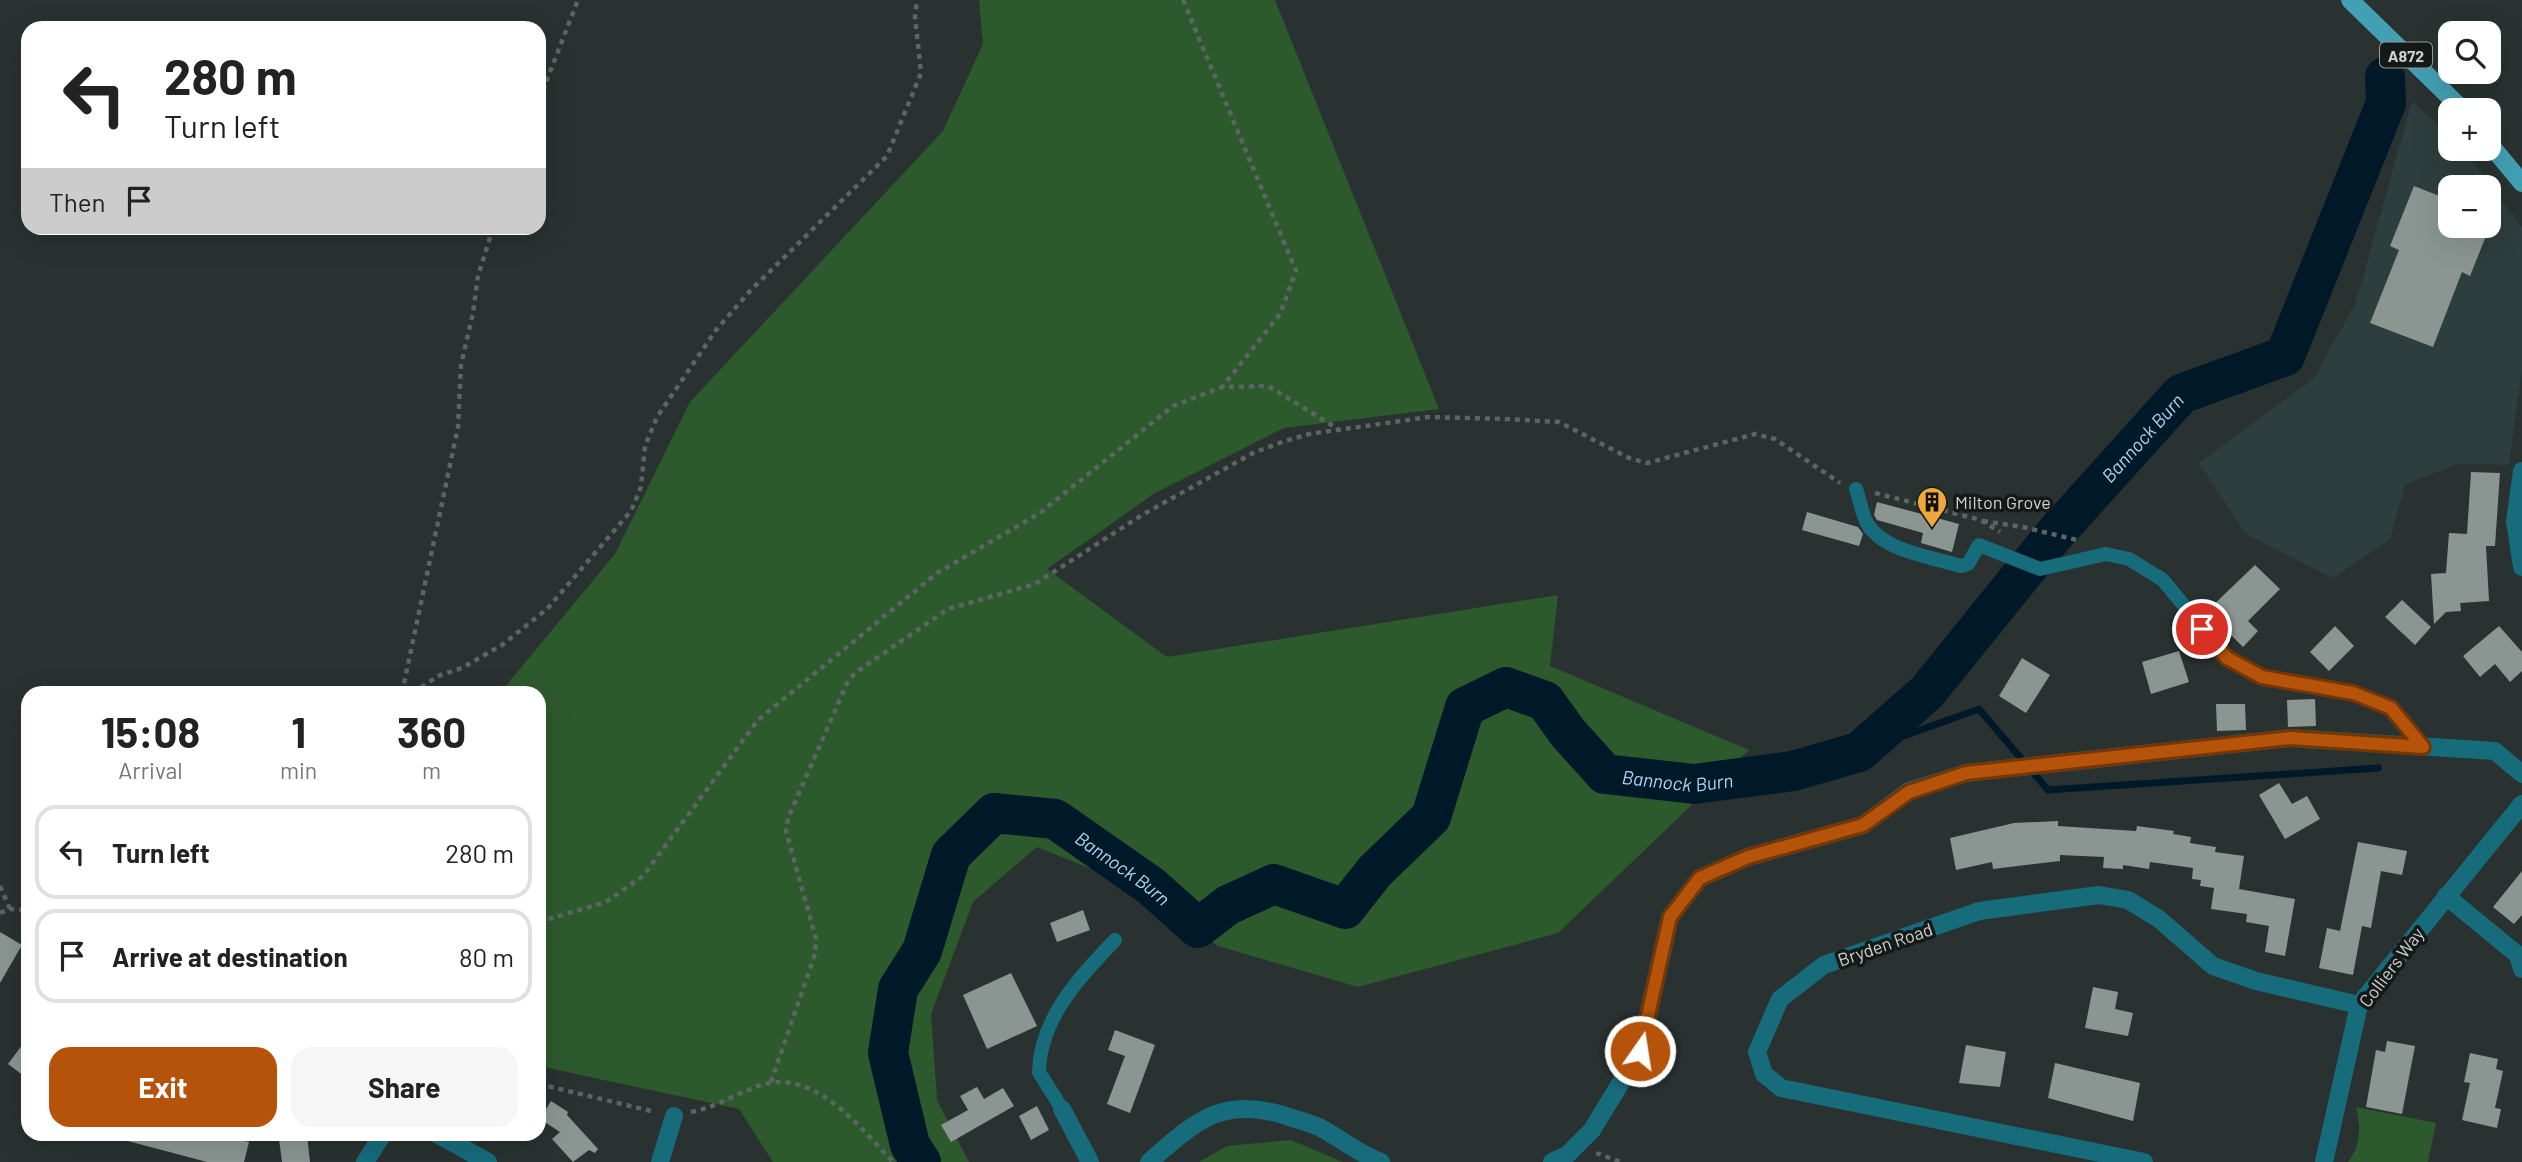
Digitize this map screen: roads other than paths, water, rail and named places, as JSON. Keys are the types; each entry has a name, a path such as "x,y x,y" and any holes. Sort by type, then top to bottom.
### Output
{"main road":[{"name":"A872","path":"2350,0 2451,98"},
{"path":"2501,155 2519,173"}],"street":[{"path":"2522,471 2515,520 2522,567"},
{"path":"1552,1162 1567,1155 1592,1130 1640,1051 1670,917 1700,878 1748,857 1863,825 1909,792 1966,773 2290,738 2495,751 2522,774"},
{"name":"Colliers Way","path":"2325,1162 2359,1006 2522,804"},
{"name":"Bryden Road","path":"2144,1162 1781,1088 1764,1074 1757,1052 1780,999 1824,965 1979,911 2099,895 2128,900 2159,919 2213,966 2256,981 2359,1006"},
{"path":"2446,896 2518,955 2522,969"},
{"path":"1149,1162 1196,1123 1220,1110 1261,1108 1317,1126 1381,1162"},
{"path":"1062,1109 1090,1162"},
{"path":"660,1162 674,1116"},
{"path":"365,1162 378,1141"},
{"path":"450,1141 488,1162"}],"lane":[{"path":"1856,489 1866,523 1878,537 1892,545 1961,566 1968,564 1979,545 2040,569 2106,554 2129,559 2163,580 2227,658 2262,677 2353,693 2391,708 2423,747"},
{"path":"1062,1109 1039,1072 1045,1038 1070,988 1115,940"}],"waterway":[{"name":"Bannock Burn","path":"921,1162 910,1145 888,1053 898,989 922,951 951,855 994,813 1055,819 1151,886 1198,928 1228,905 1274,884 1345,909 1375,871 1431,817 1465,707 1506,687 1545,701 1568,733 1605,774 1694,784 1793,771 1859,752 1927,692 2053,536 2181,394 2285,356 2386,103 2385,77"},
{"path":"1859,752 1979,709 2048,790 2378,768"}],"place":[{"name":"Milton Grove","path":"1932,529"}]}
